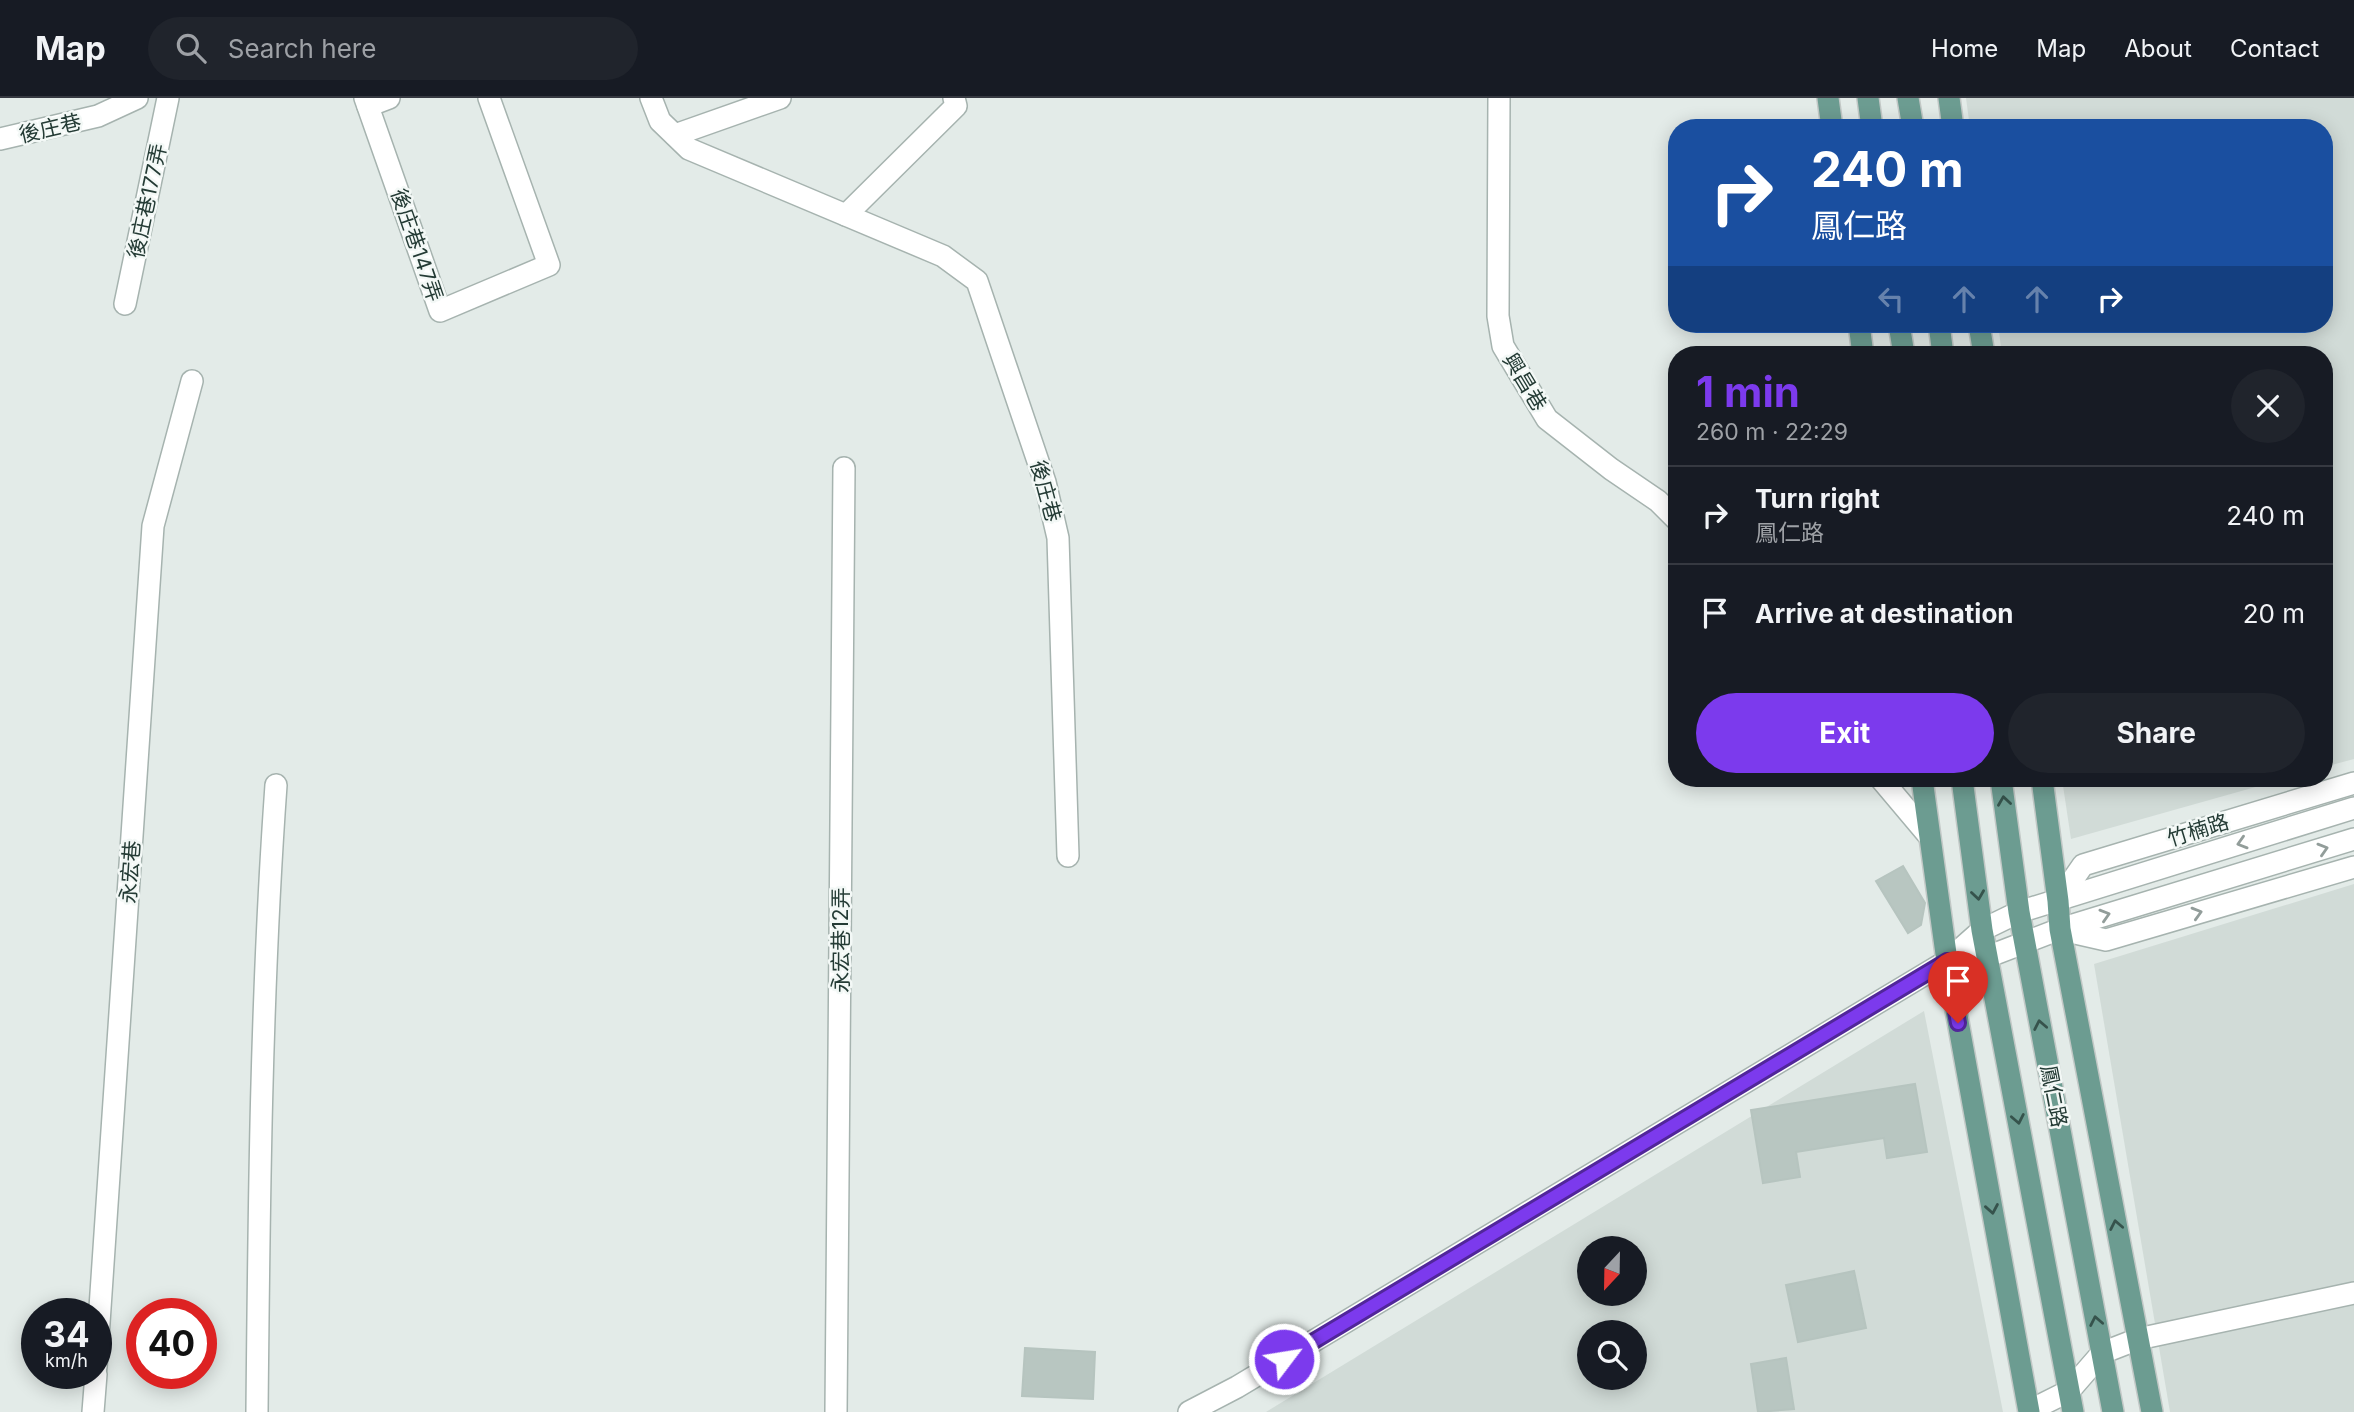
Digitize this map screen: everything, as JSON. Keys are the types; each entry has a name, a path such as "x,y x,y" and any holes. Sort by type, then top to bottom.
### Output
{"main road":[{"path":"1828,98 1831,119"},
{"path":"1867,98 1870,119"},
{"path":"1909,98 1912,119"},
{"path":"1948,98 1952,119"},
{"path":"1923,787 1947,961 2029,1412"},
{"name":"鳳仁路","path":"1963,787 1982,930 2071,1402"},
{"name":"鳳仁路","path":"2002,787 2019,912 2113,1412"},
{"name":"鳳仁路","path":"2043,787 2060,929 2152,1412"}],"street":[{"name":"後庄巷","path":"0,139 98,116 137,98"},
{"name":"後庄巷177弄","path":"125,304 168,98"},
{"path":"367,102 389,98"},
{"name":"後庄巷147弄","path":"367,102 440,311 549,265 489,98"},
{"name":"後庄巷","path":"651,98 660,121 689,149 943,256 977,281 1045,482 1058,538 1068,856"},
{"path":"675,135 780,98"},
{"path":"846,215 956,106 954,98"},
{"name":"興昌巷","path":"1499,98 1498,316 1503,346 1547,419 1668,511"},
{"name":"永宏巷","path":"101,1298 153,526 192,381"},
{"name":"永宏巷12弄","path":"836,1412 844,468"},
{"name":"竹楠路","path":"2058,901 2083,865 2354,783"},
{"path":"257,1412 259,1166 266,943 276,785"},
{"path":"1888,787 1929,835"},
{"name":"竹楠路","path":"1947,961 1982,930 2019,912 2354,808"},
{"path":"1189,1412 1237,1387 1947,961 1987,957 2060,929 2354,839"},
{"path":"2060,929 2106,940 2354,867"},
{"path":"2029,1412 2071,1402 2102,1353 2138,1339 2354,1293"},
{"path":"93,1412 95,1389"}],"shaded area":[{"path":"1966,98 2354,98 2354,759 2333,765 2333,346 2001,346 1999,333 2333,333 2333,119 1969,119"},
{"path":"2063,787 2256,787 2071,839"},
{"path":"2354,884 2354,1412 2170,1412 2094,964"},
{"path":"1924,1011 2003,1412 1266,1412"}],"building":[{"path":"1903,866 1925,903 1921,925 1908,933 1876,881"},
{"path":"1915,1084 1927,1152 1887,1158 1884,1138 1796,1152 1800,1177 1763,1183 1751,1110"},
{"path":"1854,1271 1866,1328 1798,1342 1786,1285"},
{"path":"1025,1348 1095,1352 1093,1399 1022,1396"},
{"path":"1786,1358 1794,1409 1758,1412 1751,1364"}],"route":[{"path":"1284,1359 1947,961 1958,1023"}]}
